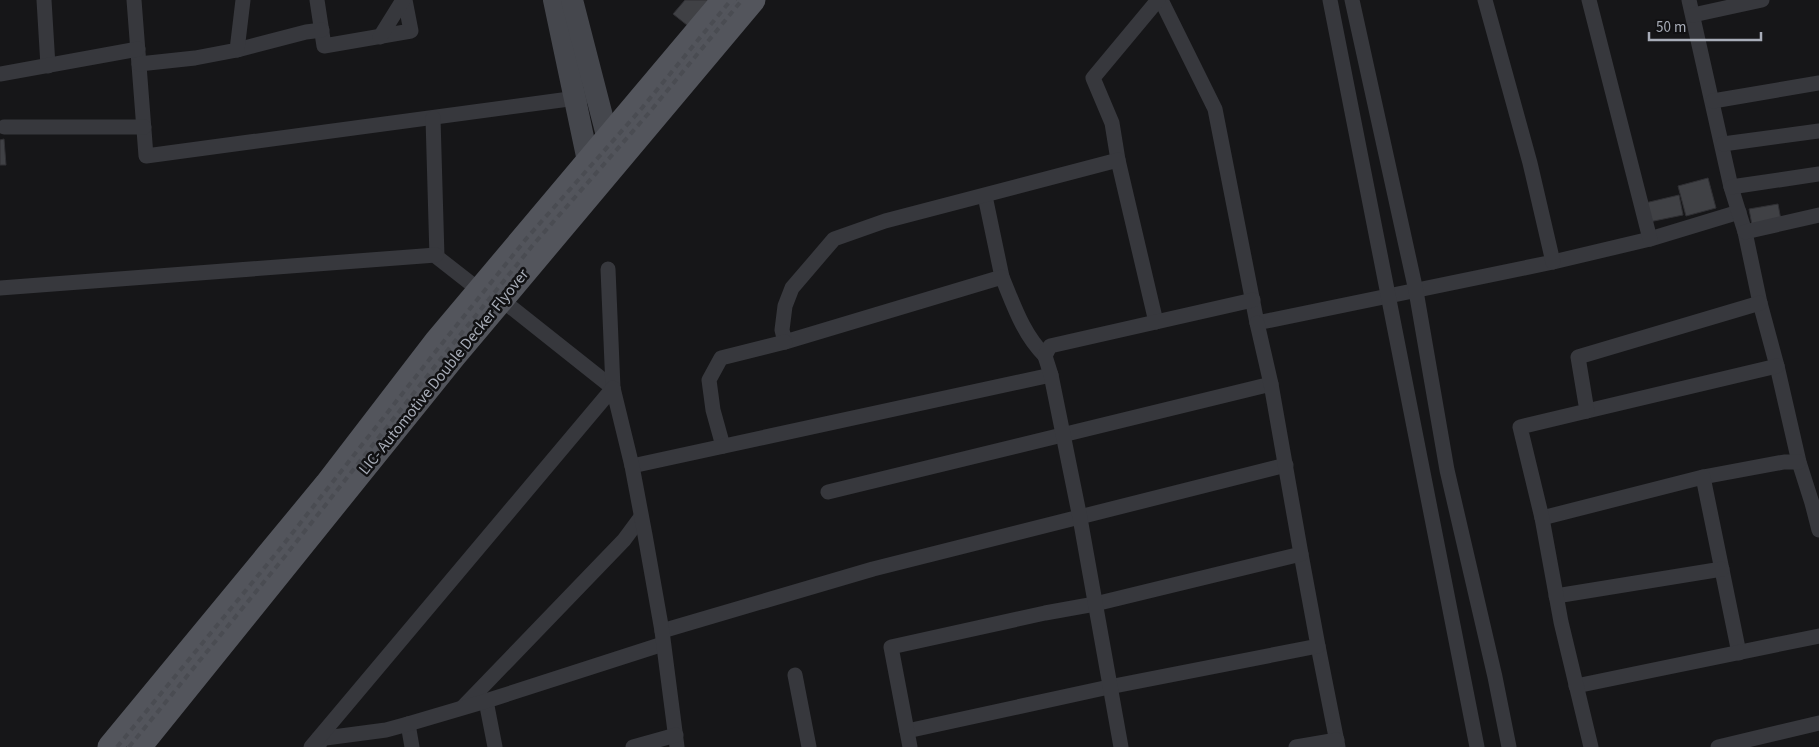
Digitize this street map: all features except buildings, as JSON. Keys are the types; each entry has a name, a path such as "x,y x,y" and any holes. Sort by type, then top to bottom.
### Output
{"main road":[{"path":"554,0 585,97 606,132 617,172"},
{"path":"572,0 585,97 586,155 595,198"},
{"path":"98,747 474,286 717,0"},
{"name":"LIC- Automotive Double Decker Flyover","path":"110,747 327,484 436,342 724,0"},
{"name":"LIC- Automotive Double Decker Flyover","path":"139,747 454,356 753,0"},
{"path":"151,747 507,304 762,0"}],"street":[{"path":"44,0 48,66"},
{"path":"134,0 146,156 585,97"},
{"path":"237,50 243,0"},
{"path":"317,0 324,46 411,31 404,0"},
{"path":"380,37 404,0"},
{"path":"1156,322 1118,160 1112,123 1093,78 1160,0 1215,109 1257,323 1271,384 1337,743 1296,747"},
{"path":"1330,0 1476,747"},
{"path":"1352,0 1416,291 1446,470 1495,677 1509,747"},
{"path":"1485,0 1530,163 1553,262"},
{"path":"1589,0 1650,239"},
{"path":"1689,0 1723,144 1731,187 1745,232 1760,303 1777,366 1799,462 1816,502 1819,530"},
{"path":"1693,15 1762,0"},
{"path":"0,74 48,66 139,57 195,58 322,30"},
{"path":"1713,101 1819,83"},
{"path":"433,118 436,255 438,259 474,286 507,304 613,388"},
{"path":"4,128 144,128"},
{"path":"1723,144 1819,131"},
{"path":"784,342 782,330 784,306 792,288 834,239 885,221 1118,160"},
{"path":"1731,187 1819,174"},
{"path":"985,196 1002,277 1022,325 1034,345 1045,356 1051,375 1080,518 1121,747"},
{"path":"1257,323 1553,262 1650,239 1739,212"},
{"path":"1745,232 1819,215"},
{"path":"0,288 436,255"},
{"path":"608,269 613,388 632,466 663,637 676,741 634,747"},
{"path":"723,446 712,410 709,380 721,358 784,342 1002,277"},
{"path":"1045,356 1050,346 1253,300"},
{"path":"1587,411 1578,357 1760,303"},
{"path":"1591,747 1556,596 1542,518 1520,427 1777,366"},
{"path":"632,466 1051,375"},
{"path":"828,492 1271,384"},
{"path":"317,744 613,388"},
{"path":"1415,433 1439,427"},
{"path":"1542,518 1703,477 1784,462 1799,462"},
{"path":"317,744 386,730 486,701 663,637 873,569 1286,465"},
{"path":"1703,477 1739,653"},
{"path":"462,708 624,540 641,517"},
{"path":"910,747 891,647 1045,613 1095,604 1301,554"},
{"path":"1556,596 1722,570"},
{"path":"1576,686 1819,636"},
{"path":"907,731 1109,687 1318,646"},
{"path":"795,675 809,747"},
{"path":"486,701 495,747"},
{"path":"1718,747 1819,723"},
{"path":"408,724 412,747"}],"railway":[{"path":"117,747 279,550 526,239 642,108 731,0"},
{"path":"129,747 286,555 533,245 648,114 742,0"}]}
